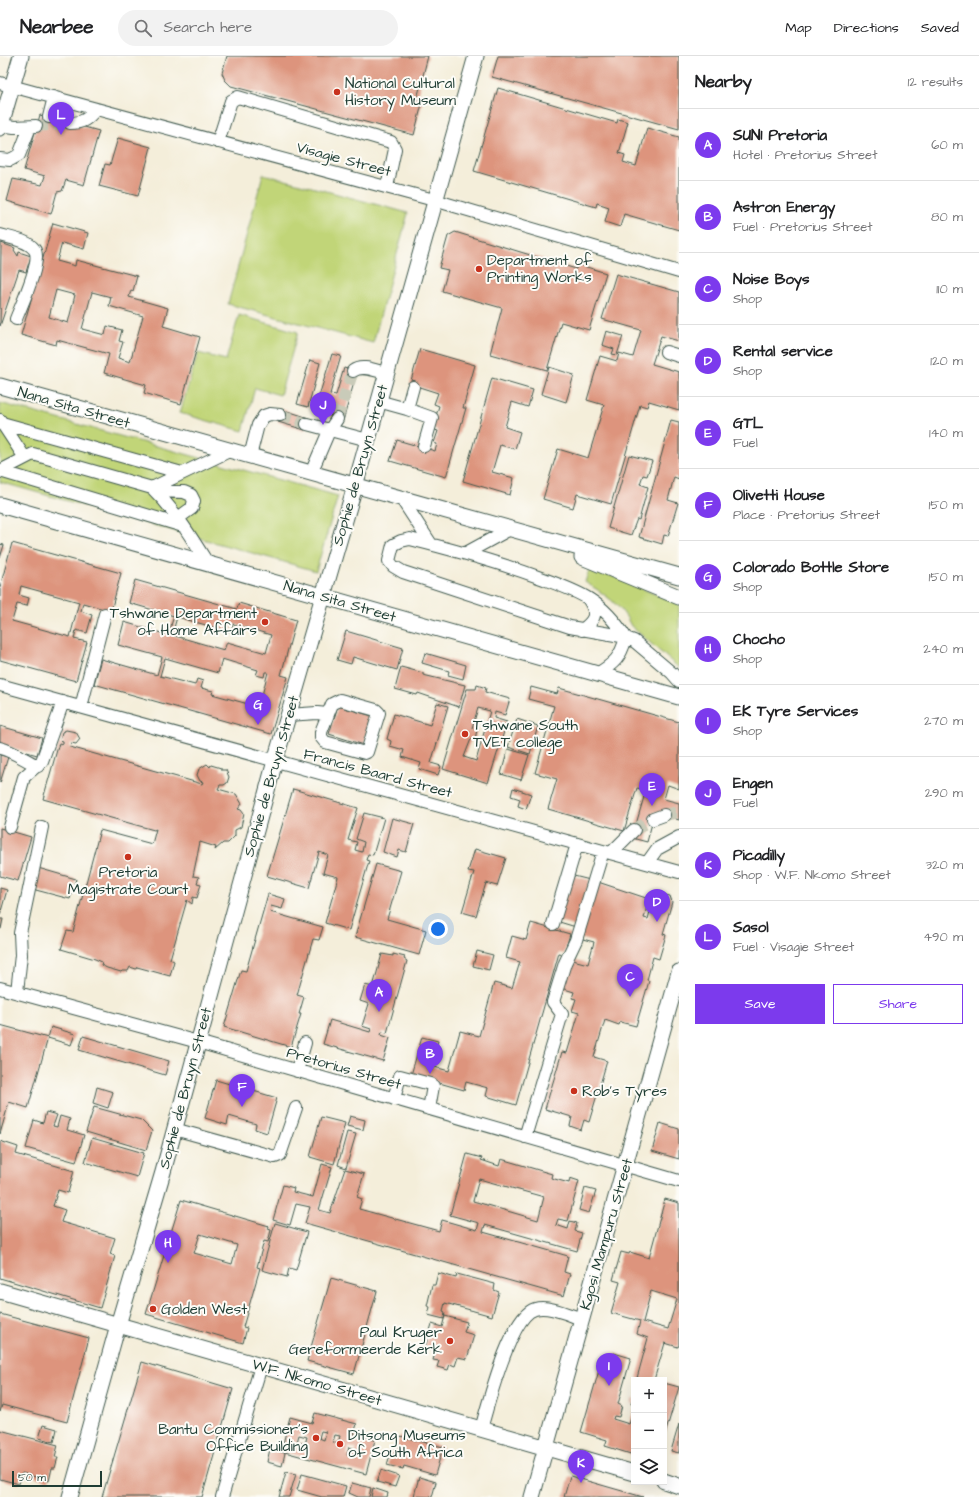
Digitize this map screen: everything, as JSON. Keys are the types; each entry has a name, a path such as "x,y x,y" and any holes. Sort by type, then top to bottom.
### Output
{"main road":[{"path":"0,127 6,85 21,56"},
{"name":"Sophie de Bruyn Street","path":"70,1497 174,1129 275,761 322,596 356,486 434,200 476,56"},
{"name":"Nana Sita Street","path":"0,386 679,576"},
{"name":"Nana Sita Street","path":"0,505 679,697"},
{"path":"536,536 622,575 679,597"},
{"name":"Kgosi Mampuru Street","path":"532,1497 679,972"},
{"name":"W.F. Nkomo Street","path":"0,1291 631,1472"},
{"path":"667,1482 679,1486"}],"street":[{"name":"Visagie Street","path":"6,85 434,200 679,272"},
{"path":"218,142 231,100 238,97 391,142 395,149 387,187"},
{"path":"49,117 54,98"},
{"path":"70,123 80,123 88,119 96,109"},
{"path":"0,127 33,126 19,155 10,160 0,159"},
{"path":"0,235 28,244 37,254 32,276 16,319"},
{"path":"666,352 679,356"},
{"path":"353,371 358,368 363,368 386,373"},
{"path":"407,408 412,387"},
{"path":"378,401 407,408 432,418 424,446"},
{"path":"250,456 258,425 264,416 270,414 280,415"},
{"path":"311,473 329,431 337,419"},
{"path":"1,422 182,473"},
{"path":"1,422 25,458"},
{"path":"307,424 368,440"},
{"path":"154,490 182,473 229,450"},
{"path":"0,471 33,454 154,490 184,492 191,495 194,501 192,508 181,522"},
{"path":"0,471 181,522"},
{"path":"154,490 181,522 208,564"},
{"path":"400,498 431,544"},
{"path":"466,553 510,529"},
{"path":"626,638 615,621 588,598 565,587 499,562 410,539 401,541 393,546 390,553 389,561 393,566 403,572 582,630 626,638 634,641 672,673 679,682"},
{"path":"582,630 591,623 594,616 594,608 588,598"},
{"path":"80,707 105,614"},
{"path":"597,674 613,664 621,654 626,638"},
{"name":"Francis Baard Street","path":"0,685 679,872"},
{"path":"340,700 376,710 379,713 367,752 365,753 325,742 321,737 321,732 328,714 332,704 340,700"},
{"path":"10,827 24,777 42,761 63,702"},
{"path":"288,715 317,713 328,714"},
{"path":"0,748 9,750 18,757 38,766"},
{"path":"17,992 21,955 20,933 42,827"},
{"path":"525,1137 562,1014 553,1002 565,963 576,940 607,852 634,830"},
{"path":"647,863 657,849 679,836"},
{"path":"553,924 577,844"},
{"name":"Pretorius Street","path":"0,988 198,1042 679,1181"},
{"path":"297,1071 305,1043"},
{"path":"394,1099 400,1076 430,1084 433,1086 429,1109"},
{"path":"174,1129 275,1157 280,1155 296,1108"},
{"path":"481,1429 503,1358 516,1328 524,1315 535,1309 546,1309 582,1319"},
{"path":"222,1497 261,1366"}],"green space":[{"path":"263,174 408,213 373,343 228,304"},
{"path":"239,315 298,332 280,395 255,388 243,431 180,413 198,353 226,360"},
{"path":"0,403 338,496 316,571 0,482"},
{"path":"590,567 679,604 679,668 631,626 623,612 611,600 585,582"}],"building":[{"name":"National Cultural History Museum","path":"227,56 428,56 417,99 423,100 414,135 231,86 225,80 222,73"},
{"path":"498,56 679,56 679,129 492,77"},
{"path":"498,88 617,123 618,119 628,122 619,153 625,155 623,162 636,166 647,128 679,137 679,230 624,214 620,227 605,222 609,207 597,203 596,207 474,171"},
{"path":"40,115 99,131 84,185 66,180 62,191 57,192 51,214 7,201 13,179 42,185 45,176 24,170"},
{"path":"118,138 151,147 138,196 99,186 105,164 110,165"},
{"path":"53,223 88,233 84,249 62,243 57,261 75,266 76,260 137,276 133,291 131,290 129,297 168,308 163,326 200,337 181,404 144,393 146,385 104,373 109,354 57,340 56,345 21,335","holes":["56,290 75,295 68,323 49,317","92,292 111,297 109,306 143,316 130,362 118,358 123,342 119,341 122,330 107,326 105,335 82,329"]},
{"path":"455,232 576,269 577,264 606,273 589,330 561,322 547,370 490,354 502,308 442,291 448,270 439,268 448,236"},
{"path":"1,243 15,248 14,250 18,256 19,252 31,256 26,272 19,270 0,326"},
{"path":"616,274 679,292 679,341 661,336 652,364 679,372 679,410 649,401 647,407 640,405 611,504 577,494 573,508 543,499 558,449 588,458 604,405 587,400 600,356 617,361 619,353 633,357 641,330 602,319"},
{"path":"606,331 623,336 617,355 612,354 614,349 602,345"},
{"path":"420,349 475,365 463,408 466,408 446,477 390,461 397,440 435,451 437,444 434,443 438,431 432,429 439,406 434,404 438,393 410,384"},
{"path":"332,354 341,356 330,394 336,395 344,368 357,372 343,421 330,417 333,406 327,404 325,412 315,409"},
{"path":"310,360 320,363 308,407 297,404"},
{"path":"549,367 574,375 566,402 541,394"},
{"path":"492,378 533,390 528,407 512,402 505,427 520,432 515,449 500,445 492,472 514,478 510,495 463,481"},
{"path":"281,409 309,418 305,430 278,422"},
{"path":"671,420 679,422 679,479 674,477 668,500 678,503 668,536 664,535 662,544 639,537"},
{"path":"629,455 652,461 647,476 643,475 640,484 648,487 639,520 637,519 631,535 608,528"},
{"path":"12,543 121,573 111,611 83,603 81,611 92,615 87,633 76,630 74,639 87,642 76,681 0,660 0,587","holes":["21,586 79,602 70,637 12,621 17,604 27,606 29,598 19,595"]},
{"path":"0,544 4,545 0,558"},
{"path":"135,580 237,609 239,603 296,620 281,675 288,677 271,734 94,684 101,659 157,675 162,657 118,645 124,622 168,635 174,616 129,603","holes":["177,617 231,632 233,624 271,635 266,653 227,642 224,650 172,635","165,658 218,673 222,659 258,670 256,675 264,677 265,672 268,672 259,707 212,694 213,691 201,688 203,681 197,679 195,685 160,676"]},
{"path":"346,631 403,648 397,670 353,657 351,664 337,660"},
{"path":"425,653 466,665 463,679 448,675 449,671 422,663"},
{"path":"401,667 423,673 423,675 465,685 459,707 418,693 417,695 395,689"},
{"name":"Tshwane South TVET college","path":"477,685 486,688 485,692 510,699 505,715 495,712 494,718 507,722 488,783 443,769 467,689 476,689","holes":["478,708 490,711 476,761 464,757 471,739 475,739 477,730 472,728"]},
{"path":"531,687 557,694 559,688 679,722 679,789 668,785 664,799 679,803 679,820 655,812 647,842 632,838 646,790 637,788 624,831 548,809 557,779 535,773 554,706 528,699"},
{"path":"437,703 448,706 431,763 441,766 438,775 419,769 421,763 402,757 404,750 390,746 391,741 387,739 394,714 430,725"},
{"path":"338,706 372,716 364,745 329,734"},
{"path":"517,719 538,726 530,754 508,747"},
{"path":"0,726 42,738 37,755 0,744"},
{"path":"66,730 76,732 80,739 76,744 71,743 70,747 202,784 203,782 200,781 197,775 199,769 207,764 210,767 211,765 221,768 221,770 226,770 229,777 227,783 220,785 218,789 236,794 242,804 238,809 244,814 241,827 235,830 235,836 228,843 223,843 215,850 216,847 200,842 193,876 199,877 197,883 201,884 197,898 193,897 192,904 187,900 170,959 174,961 170,976 137,967 136,969 130,967 128,971 121,972 101,965 102,962 95,959 61,949 67,931 73,932 100,830 152,844 156,829 154,830 43,799 59,743 63,744 63,741 60,740 62,732"},
{"path":"508,749 529,755 521,780 501,774"},
{"path":"0,755 8,757 0,783"},
{"path":"513,788 531,794 526,809 518,806 520,799 511,796"},
{"path":"293,789 358,808 348,840 357,842 355,850 362,852 364,842 356,839 364,813 384,818 373,855 368,854 366,860 369,861 349,930 325,923 338,877 323,873 328,855 319,852 309,888 267,876"},
{"path":"392,818 414,824 406,852 399,850 397,857 383,852"},
{"path":"0,828 31,837 18,881 0,876"},
{"path":"475,849 506,858 497,886 486,883 476,916 462,912 474,872 468,871"},
{"path":"376,864 401,871 387,919 426,930 419,955 355,937"},
{"path":"38,868 76,879 70,899 32,889"},
{"path":"570,875 590,880 576,927 556,921"},
{"path":"595,881 649,899 644,918 648,919 655,893 670,896 672,902 663,934 666,935 659,959 653,957 647,980 649,981 636,1026 620,1022 619,1025 605,1020 594,1057 607,1061 589,1122 584,1120 581,1130 570,1126 572,1117 545,1109 562,1052 567,1053 579,1013 572,1011 576,999 572,998 574,992 561,988 569,959 588,964 594,942 579,938"},
{"path":"0,888 7,890 0,915"},
{"path":"268,894 285,899 282,909 271,906 270,912 323,927 319,940 313,939 297,995 304,997 299,1014 301,1014 291,1047 224,1027 241,970 246,971"},
{"path":"0,919 3,919 1,929 0,929"},
{"path":"531,923 570,934 564,954 559,953 516,1105 486,1096 488,1088 466,1082 464,1090 411,1075 422,1037 438,1041 431,1066 449,1071 460,1031 479,1036 494,983 512,988 520,962 506,958 512,936 526,940"},
{"path":"477,951 493,955 489,970 473,966"},
{"path":"382,954 393,956 393,954 405,957 404,959 407,961 387,1033 382,1032 381,1035 390,1038 383,1061 323,1044 330,1020 370,1032 371,1029 362,1026 369,1004 360,1001 365,985 373,987"},
{"path":"0,1025 48,1038 28,1108 9,1102 0,1134"},
{"path":"51,1027 75,1034 71,1045 48,1038"},
{"path":"83,1036 169,1061 165,1075 79,1050"},
{"path":"216,1080 277,1098 267,1133 255,1129 256,1124 229,1116 227,1125 205,1118"},
{"path":"97,1087 113,1092 108,1108 93,1103"},
{"path":"94,1107 141,1120 152,1131 146,1150 86,1132"},
{"path":"46,1112 57,1115 53,1126 57,1127 60,1116 70,1119 67,1130 84,1135 76,1162 26,1148 34,1120 43,1123"},
{"path":"350,1116 365,1120 363,1130 347,1126"},
{"path":"321,1117 345,1123 334,1164 310,1157"},
{"path":"660,1123 679,1129 679,1159 652,1151"},
{"path":"347,1132 356,1134 346,1168 338,1165"},
{"path":"92,1138 144,1153 137,1177 85,1162"},
{"path":"0,1141 18,1147 16,1154 74,1171 68,1193 58,1190 53,1206 65,1210 61,1222 115,1238 110,1254 115,1256 100,1308 0,1278"},
{"path":"467,1154 482,1158 481,1160 499,1166 501,1159 552,1174 551,1178 569,1183 570,1178 579,1181 568,1221 558,1219 556,1225 568,1229 570,1221 577,1223 575,1231 582,1233 577,1251 485,1225 483,1232 568,1256 564,1272 570,1274 564,1296 305,1223 310,1207 296,1204 290,1225 273,1220 283,1185 294,1188 293,1192 313,1197 322,1164 332,1167 319,1210 330,1213 345,1169 364,1174 357,1197 362,1199 359,1209 439,1231 442,1220 477,1230 479,1223 450,1215","holes":["479,1179 544,1197 538,1220 473,1201"]},
{"path":"585,1188 596,1191 589,1213 579,1210"},
{"path":"665,1199 679,1203 679,1345 678,1347 665,1343 655,1377 637,1377 648,1338 637,1334 640,1321 611,1313 620,1282 613,1280 621,1252 629,1254 630,1252 649,1258","holes":["651,1291 677,1299 668,1329 643,1322"]},
{"path":"181,1200 269,1226 268,1229 271,1230 268,1242 264,1241 257,1267 260,1268 243,1327 247,1328 243,1343 146,1314","holes":["200,1234 237,1245 232,1264 194,1253"]},
{"path":"275,1223 307,1232 296,1270 289,1268 287,1277 262,1270"},
{"path":"438,1273 456,1278 457,1274 495,1284 494,1290 499,1292 492,1316 445,1303 443,1311 445,1312 444,1319 428,1315 430,1307 427,1306 432,1285 435,1285"},
{"path":"331,1278 377,1291 354,1374 307,1361"},
{"path":"0,1314 89,1338 67,1422 2,1405 0,1412"},
{"name":"Paul Kruger Gereformeerde Kerk","path":"445,1316 467,1322 464,1332 474,1335 467,1359 458,1357 455,1366 450,1364 448,1370 437,1367 439,1361 433,1360 436,1350 425,1347 432,1324 442,1327"},
{"path":"614,1353 631,1358 618,1404 622,1406 619,1417 614,1416 613,1419 629,1424 631,1418 631,1454 605,1446 607,1440 581,1432 600,1367"},
{"path":"142,1362 233,1389 202,1497 102,1497"},
{"path":"667,1384 679,1387 667,1428"},
{"name":"Ditsong Museums of South Africa","path":"315,1413 357,1424 354,1434 375,1440 366,1474 281,1451 290,1417 312,1423","holes":["321,1431 326,1432 324,1440 319,1438","299,1435 307,1437 305,1444 297,1442","335,1435 340,1436 338,1443 333,1442","349,1447 356,1449 354,1456 347,1455"]},
{"path":"679,1424 679,1453 671,1451"},
{"path":"43,1425 57,1429 54,1442 39,1438"},
{"path":"0,1430 58,1445 55,1457 58,1457 55,1468 52,1468 49,1481 22,1473 19,1484 0,1479"},
{"path":"400,1436 443,1447 435,1475 404,1466 403,1469 387,1465 391,1451 395,1452"},
{"path":"270,1449 285,1453 282,1466 267,1462"},
{"path":"381,1470 399,1476 395,1487 377,1482"},
{"path":"286,1472 296,1474 289,1497 279,1497"},
{"path":"302,1474 346,1486 343,1497 322,1497 297,1490"},
{"path":"570,1476 643,1497 564,1497"},
{"path":"419,1477 436,1482 432,1497 414,1496"},
{"path":"352,1483 371,1488 369,1497 358,1497 349,1493"},
{"path":"373,1488 388,1493 387,1497 371,1497"}],"tunnel":[{"path":"36,126 70,123"},
{"path":"337,419 353,371"},
{"path":"280,415 307,424"},
{"path":"664,815 679,812"},
{"path":"634,830 653,819"}],"place":[{"name":"National Cultural History Museum","path":"337,92"},
{"name":"Sasol","path":"61,135"},
{"name":"Department of Printing Works","path":"479,269"},
{"name":"Engen","path":"323,425"},
{"name":"Tshwane Department of Home Affairs","path":"265,622"},
{"name":"Colorado Bottle Store","path":"258,725"},
{"name":"Tshwane South TVET college","path":"465,734"},
{"name":"GTL","path":"652,806"},
{"name":"Pretoria Magistrate Court","path":"128,857"},
{"name":"Rental service","path":"657,922"},
{"name":"Noise Boys","path":"630,997"},
{"name":"SUN1 Pretoria","path":"379,1012"},
{"name":"Astron Energy","path":"430,1074"},
{"name":"Rob's Tyres","path":"574,1091"},
{"name":"Olivetti House","path":"242,1107"},
{"name":"Chocho","path":"168,1263"},
{"name":"Golden West","path":"153,1309"},
{"name":"Paul Kruger Gereformeerde Kerk","path":"450,1341"},
{"name":"EK Tyre Services","path":"609,1386"},
{"name":"Bantu Commissioner’s Office Building","path":"316,1438"},
{"name":"Ditsong Museums of South Africa","path":"340,1444"},
{"name":"Picadilly","path":"581,1483"}]}
